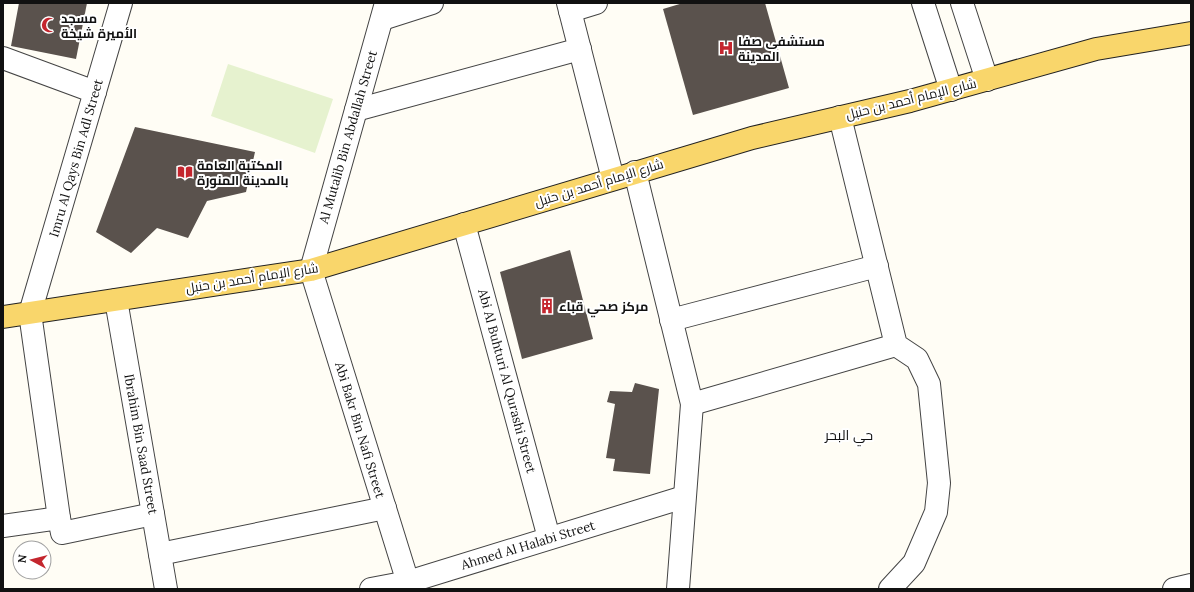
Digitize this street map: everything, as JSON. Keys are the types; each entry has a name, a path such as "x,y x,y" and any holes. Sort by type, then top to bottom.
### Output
{"main road":[{"name":"شارع الإمام أحمد بن حنبل","path":"3,317 311,270 752,138 951,90 1096,49 1191,33"}],"street":[{"name":"Imru Al Qays Bin Adl Street","path":"30,313 121,3"},
{"path":"384,11 432,3"},
{"path":"596,3 569,7 613,179"},
{"path":"922,3 951,90"},
{"path":"962,3 987,80"},
{"name":"Al Mutalib Bin Abdallah Street","path":"311,270 384,11"},
{"path":"356,110 580,49"},
{"path":"3,58 95,92"},
{"path":"840,117 896,345 917,359 929,384 939,483 936,512 914,563 890,589"},
{"path":"635,172 692,404 678,589"},
{"name":"Abi Al Buhturi Al Qurashi Street","path":"464,224 549,538"},
{"path":"671,320 877,266"},
{"name":"Abi Bakr Bin Nafi Street","path":"311,270 409,585"},
{"name":"Ibrahim Bin Saad Street","path":"116,300 166,589"},
{"path":"30,313 62,533 153,514"},
{"path":"692,404 896,345"},
{"name":"Ahmed Al Halabi Street","path":"372,589 409,585 549,538 684,497"},
{"path":"160,554 385,508"},
{"path":"3,526 59,518"},
{"path":"1174,589 1191,584"}],"green space":[{"path":"228,64 333,99 315,153 211,116"}],"building":[{"name":"مسجد الأميرة شيخة","path":"19,3 87,3 76,59 11,46"},
{"name":"مستشفی صفا المدینة","path":"683,3 765,3 789,88 693,115 663,9"},
{"name":"المكتبة العامة بالمدينة المنورة","path":"135,127 255,152 246,192 207,201 188,238 157,228 131,253 96,232"},
{"name":"مركز صحي قباء","path":"570,250 593,339 522,359 500,272"},
{"path":"635,383 659,389 650,474 613,471 615,459 606,458 615,404 607,402 610,391 632,392"}],"place":[{"name":"مسجد الأميرة شيخة","path":"49,25"},
{"name":"مستشفی صفا المدینة","path":"726,48"},
{"name":"المكتبة العامة بالمدينة المنورة","path":"185,172"},
{"name":"مركز صحي قباء","path":"547,306"}],"district":[{"name":"حي البحر","path":"849,435"}]}
